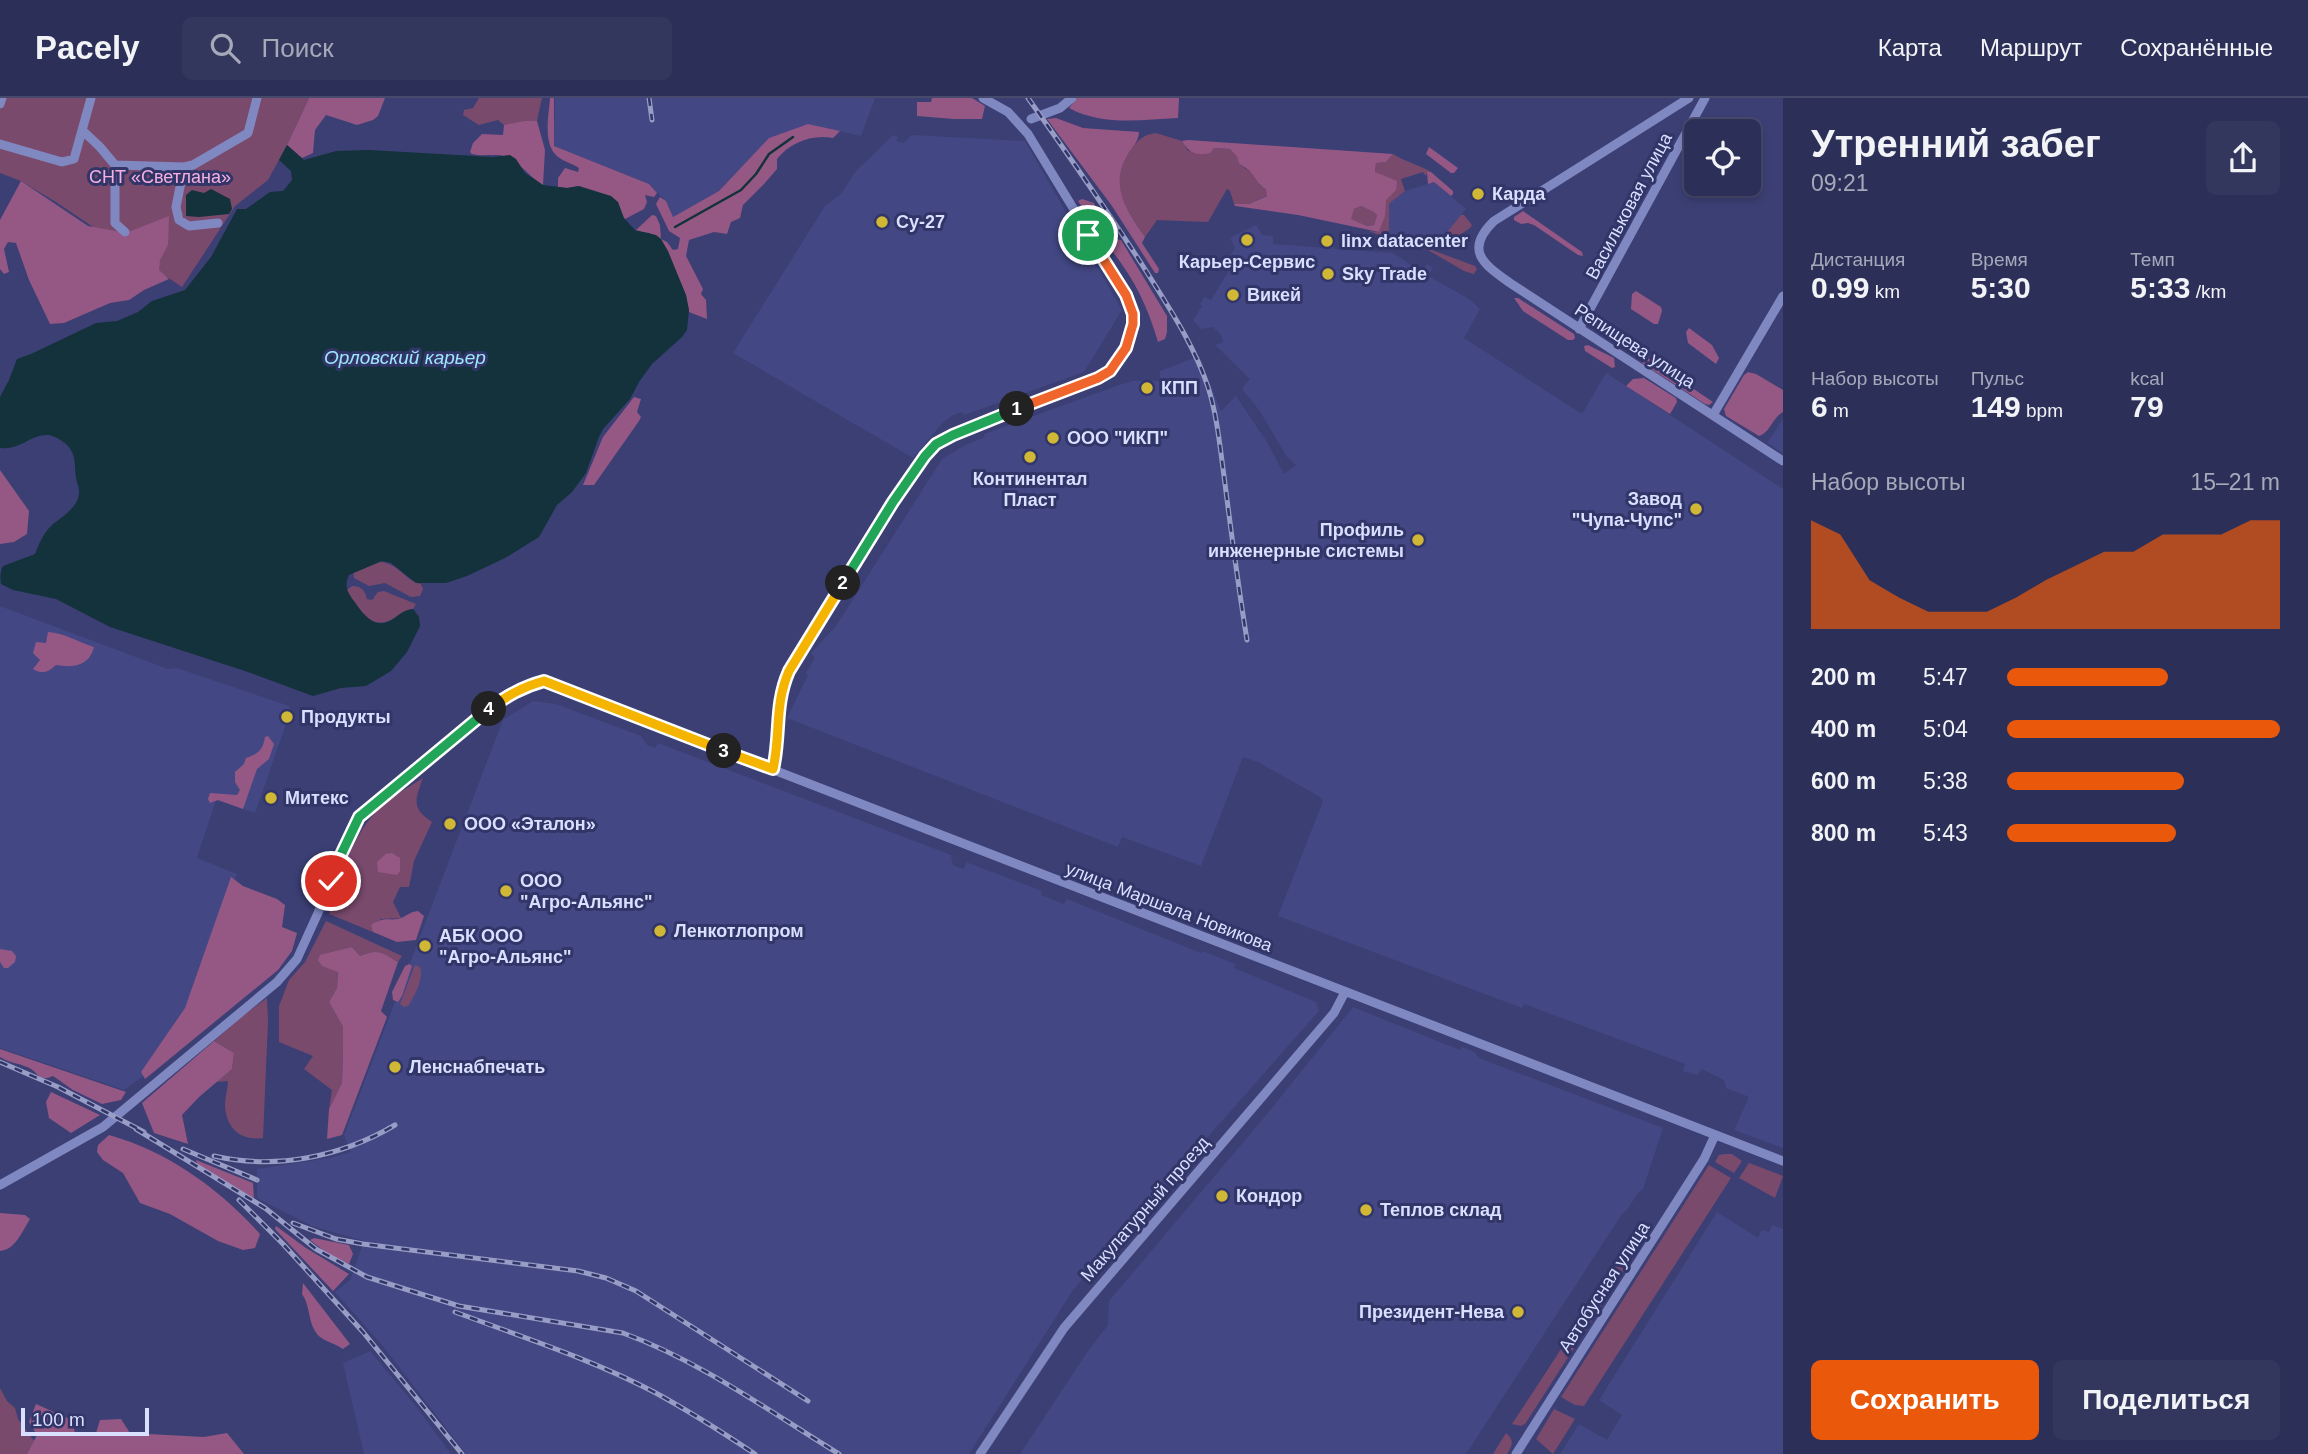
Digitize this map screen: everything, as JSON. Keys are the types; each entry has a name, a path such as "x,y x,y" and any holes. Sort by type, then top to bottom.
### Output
{"street":[{"path":"0,104 2,98"},
{"path":"0,144 62,162 74,159 91,98"},
{"path":"115,165 184,167 193,164 248,133 257,98"},
{"path":"773,769 778,706 782,686 789,671 893,502 925,456 936,444 953,435 1098,378 1110,371 1126,348 1133,314 1126,295 1022,126 1008,112 983,98"},
{"path":"1031,119 1060,108 1072,98"},
{"name":"Репищева улица","path":"1689,98 1494,220 1482,232 1478,250 1481,259 1489,268 1783,461"},
{"name":"Васильковая улица","path":"1579,329 1704,98"},
{"path":"83,131 115,165 115,223 125,232"},
{"path":"184,167 176,207 179,220 189,226 218,223"},
{"path":"1713,415 1783,296"},
{"name":"улица Маршала Новикова","path":"0,1185 103,1127 277,982 297,959 359,817 478,717 511,693 544,681 1783,1161"},
{"name":"Макулатурный проезд","path":"980,1454 1064,1328 1334,1013 1345,992"},
{"name":"Автобусная улица","path":"1516,1454 1704,1159 1715,1135"}],"shaded area":[{"path":"309,98 385,98 378,116 357,125 326,115 315,130 313,153 302,158 287,145"},
{"path":"550,98 554,98 554,146 649,184 657,193 654,197 645,195 647,202 644,209 625,219 579,186 558,187 558,178 565,168 578,172 579,168 560,158 551,148 548,127"},
{"path":"555,98 875,98 861,136 808,124 769,138 719,191 673,217 666,201 649,184 554,146"},
{"path":"932,98 972,98 985,106 982,119 917,116 917,102 931,102"},
{"path":"1077,98 1179,98 1178,118 1108,120 1069,108"},
{"path":"1056,118 1083,128 1139,132 1122,167 1120,189 1127,209 1145,237 1142,243 1159,269 1158,273 1155,273 1112,206 1047,119"},
{"path":"537,121 545,150 543,185 506,157 476,155 470,152 473,143 482,134 503,135 504,125"},
{"path":"808,124 840,131 833,138 817,137 802,141 782,153 777,159 777,169 743,205 740,218 731,222 727,234 714,232 689,240 686,256 703,289 701,294 706,300 707,319 689,312 686,295 661,239 673,250 678,249 680,238 669,231 656,204 660,197 666,201 673,217 719,191 769,138"},
{"path":"893,135 898,137 896,141 903,143 912,135 1025,141 1122,310 1084,372 964,415 962,412 952,416 944,421 913,458 733,353 825,206 841,194 856,171"},
{"path":"1182,141 1393,154 1386,162 1376,163 1375,172 1397,181 1396,190 1386,200 1385,216 1379,232 1298,215 1235,206 1234,204 1249,204 1267,196 1266,189 1249,170 1239,164 1230,149 1214,148 1210,153 1197,154 1190,151","holes":["1361,206 1377,215 1374,225 1367,226 1351,219 1354,209"]},
{"path":"1429,147 1458,168 1454,173 1426,154"},
{"path":"1427,172 1431,172 1453,191 1453,194 1451,196 1434,182 1428,184"},
{"path":"21,181 88,226 126,233 169,216 168,245 160,260 159,270 169,279 129,300 110,303 64,323 50,324 29,280 16,243 8,242 4,249 9,272 4,274 0,269 0,220"},
{"path":"1434,182 1466,209 1434,250 1389,234 1389,204 1405,191"},
{"path":"1082,199 1094,203 1105,227 1104,231 1097,229 1078,201"},
{"path":"1523,211 1582,252 1583,256 1534,225 1521,224 1514,220 1514,217"},
{"path":"652,215 656,216 661,239 649,233 635,231"},
{"path":"1256,225 1262,235 1273,236 1273,244 1326,248 1327,236 1334,237 1334,249 1393,253 1422,272 1427,264 1433,268 1428,276 1469,299 1480,309 1464,338 1582,414 1606,373 1783,489 1783,1148 1734,1130 1749,1097 1726,1088 1724,1080 1702,1069 1697,1075 1683,1071 1685,1064 1524,1004 1522,1008 1278,916 1323,801 1258,762 1243,757 1201,866 1122,837 1118,847 787,718 815,658 811,653 836,626 942,459 985,437 984,434 1119,385 1133,381 1160,381 1160,371 1199,356 1221,411 1236,396 1267,442 1284,474 1296,465 1287,457 1259,410 1242,389 1250,379 1215,345 1223,342 1221,335 1213,327 1201,329 1193,320 1204,297 1211,300 1234,262 1229,258 1235,248 1230,238"},
{"path":"1107,237 1121,240 1167,316 1165,339 1158,342 1136,288 1103,240"},
{"path":"1636,291 1661,307 1658,324 1631,309 1632,294"},
{"path":"1514,298 1574,334 1575,338 1568,340 1523,311"},
{"path":"1689,328 1712,345 1719,358 1716,364 1688,343 1686,332"},
{"path":"1588,345 1614,358 1615,367 1612,368 1585,351 1584,346"},
{"path":"1646,357 1713,402 1705,404 1642,363"},
{"path":"1748,372 1783,390 1783,412 1766,432 1759,436 1726,416 1724,409"},
{"path":"1644,378 1676,398 1677,402 1670,414 1626,386 1633,379"},
{"path":"634,397 641,399 637,412 641,417 639,421 594,485 583,485 603,437"},
{"path":"1783,419 1783,453 1767,443"},
{"path":"0,470 29,511 27,534 14,542 0,544"},
{"path":"0,606 168,669 177,668 289,706 291,710 255,813 216,800 197,858 237,874 187,1011 142,1077 124,1090 0,1048"},
{"path":"48,632 94,647 92,653 80,664 56,665 45,672 37,671 33,669 40,660 33,653 36,642 46,643"},
{"path":"533,701 556,704 641,736 647,745 655,748 658,743 951,855 953,865 957,867 964,869 966,862 1042,891 1041,895 1064,904 1067,899 1201,953 1203,951 1235,964 1234,968 1316,1002 1319,1011 1073,1290 969,1454 466,1454 382,1345 335,1292 350,1280 364,1241 312,1226 257,1198 257,1169 330,1158 351,1152 344,1135 503,720"},
{"path":"268,736 274,744 269,759 257,769 243,809 218,800 210,803 210,793 237,795 240,790 235,782 235,772 244,764 246,758 259,751"},
{"path":"392,853 400,858 400,871 397,875 378,872 377,862 386,854"},
{"path":"231,877 243,886 277,899 285,905 282,927 297,933 292,951 278,970 145,1079 141,1072 185,1008"},
{"path":"418,911 424,916 416,940 397,942 373,932 371,925 376,922 401,918"},
{"path":"352,947 360,956 371,952 380,953 398,962 381,1011 387,1017 342,1135 327,1139 329,1109 342,1083 343,1027 329,1002 337,988 338,972 322,966 318,960 320,955"},
{"path":"0,949 12,951 16,956 15,962 8,968 4,968 0,962"},
{"path":"405,966 412,966 398,1002 393,1000 392,992"},
{"path":"1353,1007 1460,1050 1462,1047 1474,1052 1479,1058 1663,1128 1643,1189 1622,1214 1466,1454 1020,1454 1108,1325 1109,1301 1267,1114"},
{"path":"214,1041 234,1053 232,1069 182,1115 188,1144 154,1133 142,1103"},
{"path":"0,1049 126,1092 121,1100 102,1104 73,1090 53,1076 43,1078 29,1068 3,1059 0,1057"},
{"path":"51,1092 100,1115 71,1133 49,1118 46,1102"},
{"path":"109,1135 172,1161 210,1187 260,1234 255,1248 243,1250 218,1241 170,1214 140,1203 123,1173 103,1160 97,1152 98,1145"},
{"path":"196,1160 253,1183 254,1199 198,1166"},
{"path":"1717,1212 1758,1238 1762,1230 1769,1232 1772,1225 1783,1229 1783,1454 1560,1454 1579,1424 1607,1440 1622,1415 1599,1400"},
{"path":"0,1213 25,1215 30,1219 14,1244 0,1251"},
{"path":"276,1226 349,1274 333,1291 275,1229"},
{"path":"314,1238 349,1245 353,1254 349,1264 328,1254 310,1240"},
{"path":"303,1283 350,1344 343,1349 324,1340 315,1331 302,1294"},
{"path":"370,1351 451,1454 364,1454 343,1363"},
{"path":"36,1404 72,1420 75,1433 95,1436 100,1420 121,1419 130,1433 204,1437 227,1433 244,1454 27,1454 37,1435 29,1422"}],"green space":[{"name":"СНТ «Светлана»","path":"0,98 309,98 268,180 235,206 182,287 56,202 21,181 0,173"},
{"path":"479,98 542,98 537,121 504,125 498,120 479,125 463,115 464,110 473,108"},
{"path":"1156,133 1182,141 1188,151 1230,149 1239,164 1256,176 1260,185 1266,188 1268,195 1249,204 1234,204 1227,189 1208,222 1157,220 1145,237 1126,206 1120,175 1123,163 1135,144"},
{"path":"1393,154 1431,172 1427,172 1426,176 1423,172 1401,179 1405,191 1389,204 1389,234 1475,266 1477,269 1474,274 1428,250 1368,231 1379,232 1384,212 1384,177 1375,172 1376,163 1386,162"},
{"path":"1361,206 1375,212 1377,215 1374,225 1367,226 1350,219 1354,209"},
{"path":"1461,215 1472,225 1445,245 1440,241"},
{"path":"377,562 390,564 409,579 421,584 423,589 420,596 411,597 385,583 369,586 354,578 353,572"},
{"path":"352,586 362,589 367,599 372,600 378,592 384,591 416,604 413,609 391,620 374,622 363,614 354,602 347,590"},
{"path":"423,778 418,792 418,808 432,822 414,861 409,887 400,887 393,902 401,918 381,919 372,925 373,932 329,914 347,861 366,823 397,794"},
{"path":"326,921 402,956 398,962 375,952 360,956 352,947 339,951 337,988 329,1002 343,1027 342,1083 329,1109 332,1090 304,1069 313,1056 279,1042 279,1006 289,980 305,962"},
{"path":"415,965 420,967 420,982 408,1006 404,1007 400,1004"},
{"path":"267,998 263,1138 255,1138 241,1135 228,1120 225,1105 228,1081 216,1082 232,1069 234,1053 214,1041"},
{"path":"1732,1154 1742,1161 1734,1173 1715,1162 1719,1155"},
{"path":"1749,1163 1783,1176 1775,1198 1739,1178"},
{"path":"1709,1165 1731,1178 1584,1406 1575,1405 1561,1397"},
{"path":"1643,1224 1648,1227 1649,1232 1525,1424 1512,1424"},
{"path":"0,1388 34,1441 27,1454 0,1454"},
{"path":"1554,1409 1575,1419 1553,1454 1536,1439"},
{"path":"1506,1433 1512,1443 1507,1454 1493,1454"}],"water":[{"name":"Орловский карьер","path":"287,145 304,160 336,151 369,150 493,157 510,155 525,173 543,185 567,188 579,186 611,196 618,202 624,218 635,230 656,235 661,239 686,295 689,310 687,330 652,364 630,399 603,429 586,473 572,492 557,505 539,537 505,558 446,583 416,583 391,563 382,561 349,575 348,591 370,620 387,622 413,609 419,617 420,626 407,652 391,671 366,686 341,688 313,696 110,627 56,599 13,590 1,584 0,580 3,566 35,554 46,532 72,508 79,492 73,455 69,447 59,439 49,435 40,436 14,447 0,448 0,397 17,359 96,323 117,321 138,312 152,301 185,290 211,257 237,209 246,209 270,192 283,191 292,180 291,171 279,160"},
{"path":"211,189 230,199 232,209 229,214 186,216 186,195 192,190 204,193"}],"waterway":[{"path":"675,227 741,190 769,154 793,137"}],"railway":[{"path":"649,98 652,120"},
{"path":"1028,98 1148,274 1196,357 1211,398 1218,431 1247,640"},
{"path":"0,1062 58,1087 144,1132"},
{"path":"214,1156 261,1162 308,1158 353,1145 395,1125"},
{"path":"136,1129 265,1208 316,1249 367,1277 459,1306 623,1333 652,1344 707,1372 839,1454"},
{"path":"183,1149 257,1180"},
{"path":"239,1200 363,1332 462,1454"},
{"path":"293,1223 336,1239 363,1244 578,1271 606,1278 636,1291 808,1401"},
{"path":"455,1312 630,1380 680,1407 755,1454"}],"place":[{"name":"Карда","path":"1478,194"},
{"name":"Су-27","path":"882,222"},
{"name":"Карьер-Сервис","path":"1247,240"},
{"name":"linx datacenter","path":"1327,241"},
{"name":"Sky Trade","path":"1328,274"},
{"name":"Викей","path":"1233,295"},
{"name":"КПП","path":"1147,388"},
{"name":"ООО \"ИКП\"","path":"1053,438"},
{"name":"Континентал Пласт","path":"1030,457"},
{"name":"Завод \"Чупа-Чупс\"","path":"1696,509"},
{"name":"Профиль инженерные системы","path":"1418,540"},
{"name":"Продукты","path":"287,717"},
{"name":"Митекс","path":"271,798"},
{"name":"ООО «Эталон»","path":"450,824"},
{"name":"ООО \"Агро-Альянс\"","path":"506,891"},
{"name":"Ленкотлопром","path":"660,931"},
{"name":"АБК ООО \"Агро-Альянс\"","path":"425,946"},
{"name":"Ленснабпечать","path":"395,1067"},
{"name":"Кондор","path":"1222,1196"},
{"name":"Теплов склад","path":"1366,1210"},
{"name":"Президент-Нева","path":"1518,1312"}],"route":[{"path":"331,881 359,817 478,717 511,693 544,681 773,769 778,706 782,686 789,671 893,502 925,456 936,444 953,435 1098,378 1110,371 1119,360 1131,334 1133,314 1126,295 1088,235"}]}
